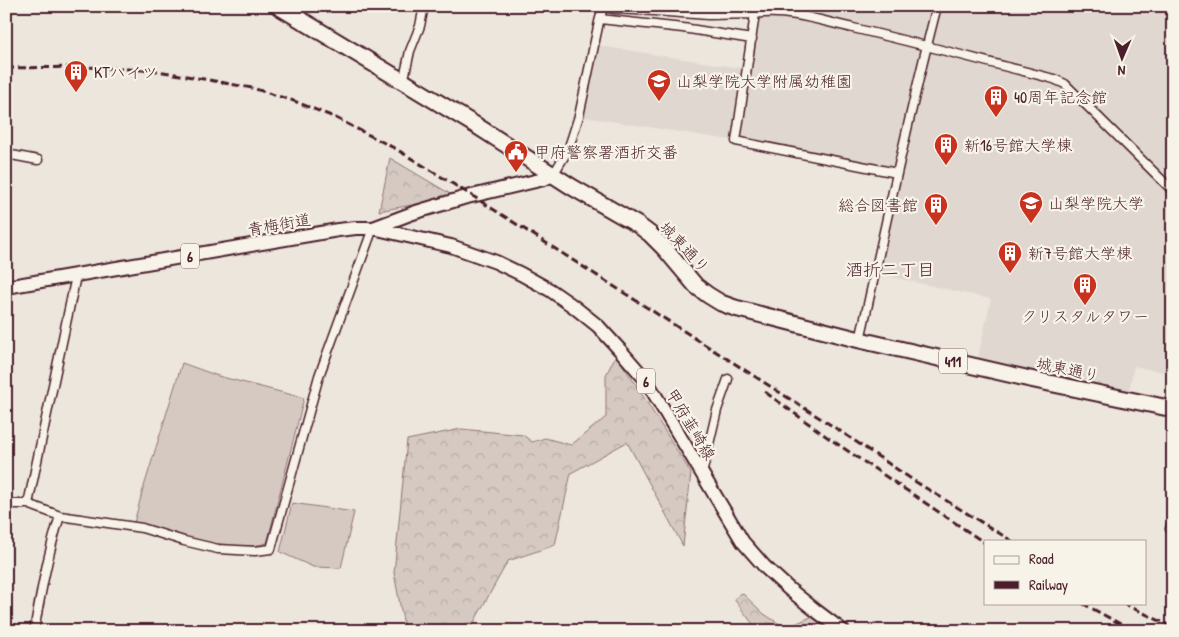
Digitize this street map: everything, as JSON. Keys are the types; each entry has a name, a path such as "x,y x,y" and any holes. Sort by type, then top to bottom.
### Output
{"highway":[{"name":"城東通り","path":"278,6 477,126 572,187 638,225 664,248 696,286 721,303 860,340 1173,409"}],"main road":[{"name":"青梅街道","path":"6,288 329,232 356,228 373,228 413,213 463,198 544,179 553,175"},
{"name":"甲府韮崎線","path":"373,228 473,253 521,274 550,290 598,326 646,380 743,542 765,567 789,589 843,631"}],"street":[{"path":"403,82 410,50 420,26 424,6"},
{"path":"542,6 549,6"},
{"path":"860,340 937,6"},
{"path":"553,175 568,150 579,116 602,7 615,9 655,8 708,15 768,12 804,17 1054,79 1064,84 1173,192"},
{"path":"755,14 736,141 897,173"},
{"path":"600,18 752,39"},
{"path":"6,154 38,160"},
{"path":"6,504 28,504 60,516 142,528 218,549 255,551 271,549 319,376 373,228"},
{"path":"28,504 76,276"},
{"path":"702,474 717,410 728,379"},
{"path":"34,631 54,534 60,516"},
{"path":"1170,529 1173,519"}],"shaded area":[{"name":"山梨学院大学","path":"757,6 1173,6 1173,374 1134,366 1129,391 977,362 991,299 882,275 897,173 736,141 579,116 594,45 747,69"}],"green space":[{"path":"390,158 452,195 439,200 379,211"},
{"path":"616,355 691,473 683,546 627,442 571,473 555,545 508,561 469,631 405,631 394,573 407,440 461,429 523,435 532,442 545,438 571,445 606,417 606,375"},
{"path":"182,363 218,376 304,398 267,543 253,546 219,544 183,537 134,523"},
{"path":"292,503 354,512 341,568 313,567 280,552"},
{"path":"742,593 764,614 786,628 813,616 833,631 758,631 734,599"}],"railway":[{"path":"6,68 86,67 158,71 252,88 294,101 334,117 396,149 471,195 837,429 916,482 1010,540"},
{"path":"765,392 830,439 984,542"},
{"path":"1084,604 1133,631"},
{"path":"1124,604 1173,627"}],"place":[{"name":"KTハイツ","path":"76,93"},
{"name":"山梨学院大学附属幼稚園","path":"659,102"},
{"name":"40周年記念館","path":"996,118"},
{"name":"新16号館大学棟","path":"946,166"},
{"name":"甲府警察署酒折交番","path":"516,173"},
{"name":"山梨学院大学","path":"1031,224"},
{"name":"総合図書館","path":"936,226"},
{"name":"新7号館大学棟","path":"1010,274"},
{"name":"クリスタルタワー","path":"1085,306"}],"district":[{"name":"酒折二丁目","path":"890,269"}]}
